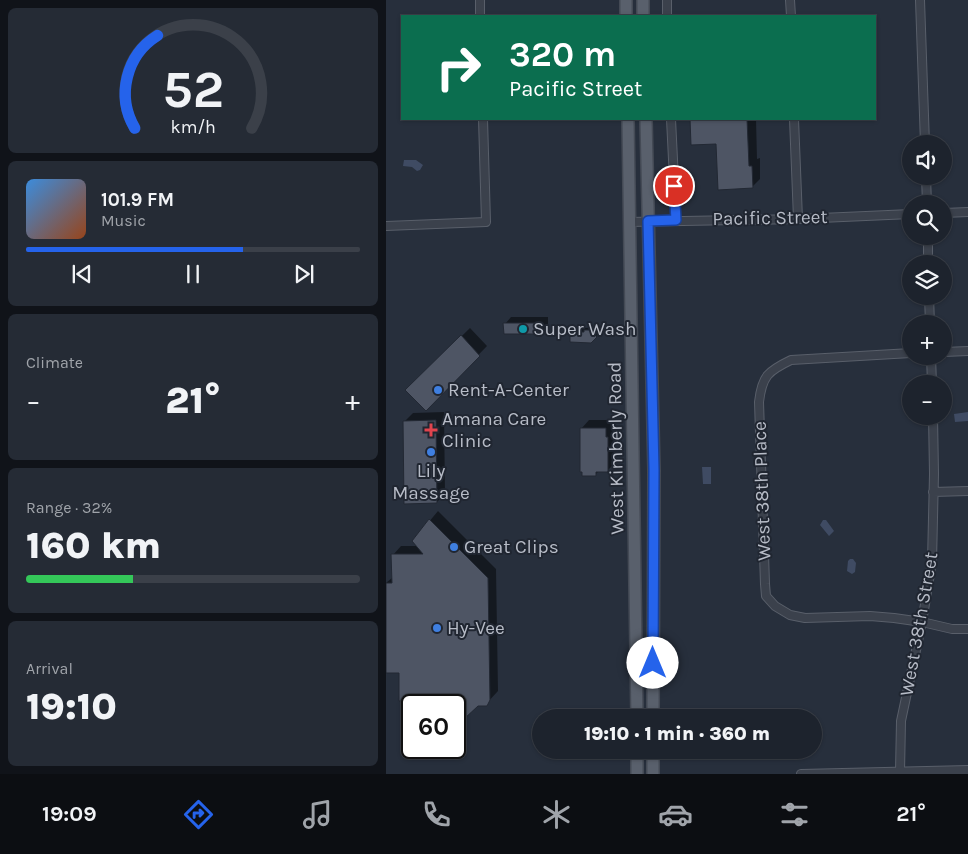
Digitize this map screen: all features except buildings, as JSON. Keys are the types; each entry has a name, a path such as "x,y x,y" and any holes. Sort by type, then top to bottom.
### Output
{"main road":[{"path":"626,0 626,15"},
{"path":"643,0 643,15"},
{"name":"West Kimberly Road","path":"628,120 637,709"},
{"name":"West Kimberly Road","path":"646,120 654,480 653,709"},
{"path":"637,759 637,774"},
{"path":"653,759 653,774"}],"street":[{"path":"480,0 480,15"},
{"path":"667,0 667,15"},
{"path":"790,0 790,15"},
{"path":"920,0 925,135"},
{"path":"386,226 486,222 483,120"},
{"path":"671,120 676,220"},
{"path":"794,120 798,219"},
{"path":"952,213 968,212"},
{"name":"Pacific Street","path":"629,222 798,219 902,214"},
{"path":"952,352 968,351"},
{"name":"West 38th Place","path":"902,354 791,360 768,374 761,384 759,402 764,584 766,596 775,606 790,615 805,618 870,616 922,622"},
{"name":"West 38th Street","path":"900,772 901,721 922,622 932,562 933,425"},
{"path":"933,492 968,491"},
{"path":"922,622 952,629 968,629"},
{"path":"800,774 968,770"}],"water":[{"path":"404,160 416,160 423,165 420,170 417,171 412,167 403,166"},
{"path":"968,412 968,421 955,422 954,414"},
{"path":"702,467 711,467 711,484 703,484"},
{"path":"823,520 826,520 834,531 829,536 820,525"},
{"path":"850,559 853,559 856,563 855,572 852,574 847,571"}],"place":[{"name":"Super Wash","path":"523,329"},
{"name":"Rent-A-Center","path":"438,390"},
{"name":"Amana Care Clinic","path":"431,430"},
{"name":"Lily Massage","path":"431,452"},
{"name":"Great Clips","path":"454,547"},
{"name":"Hy-Vee","path":"437,628"}],"route":[{"path":"653,663 654,470 648,221 676,220 674,186"}]}
